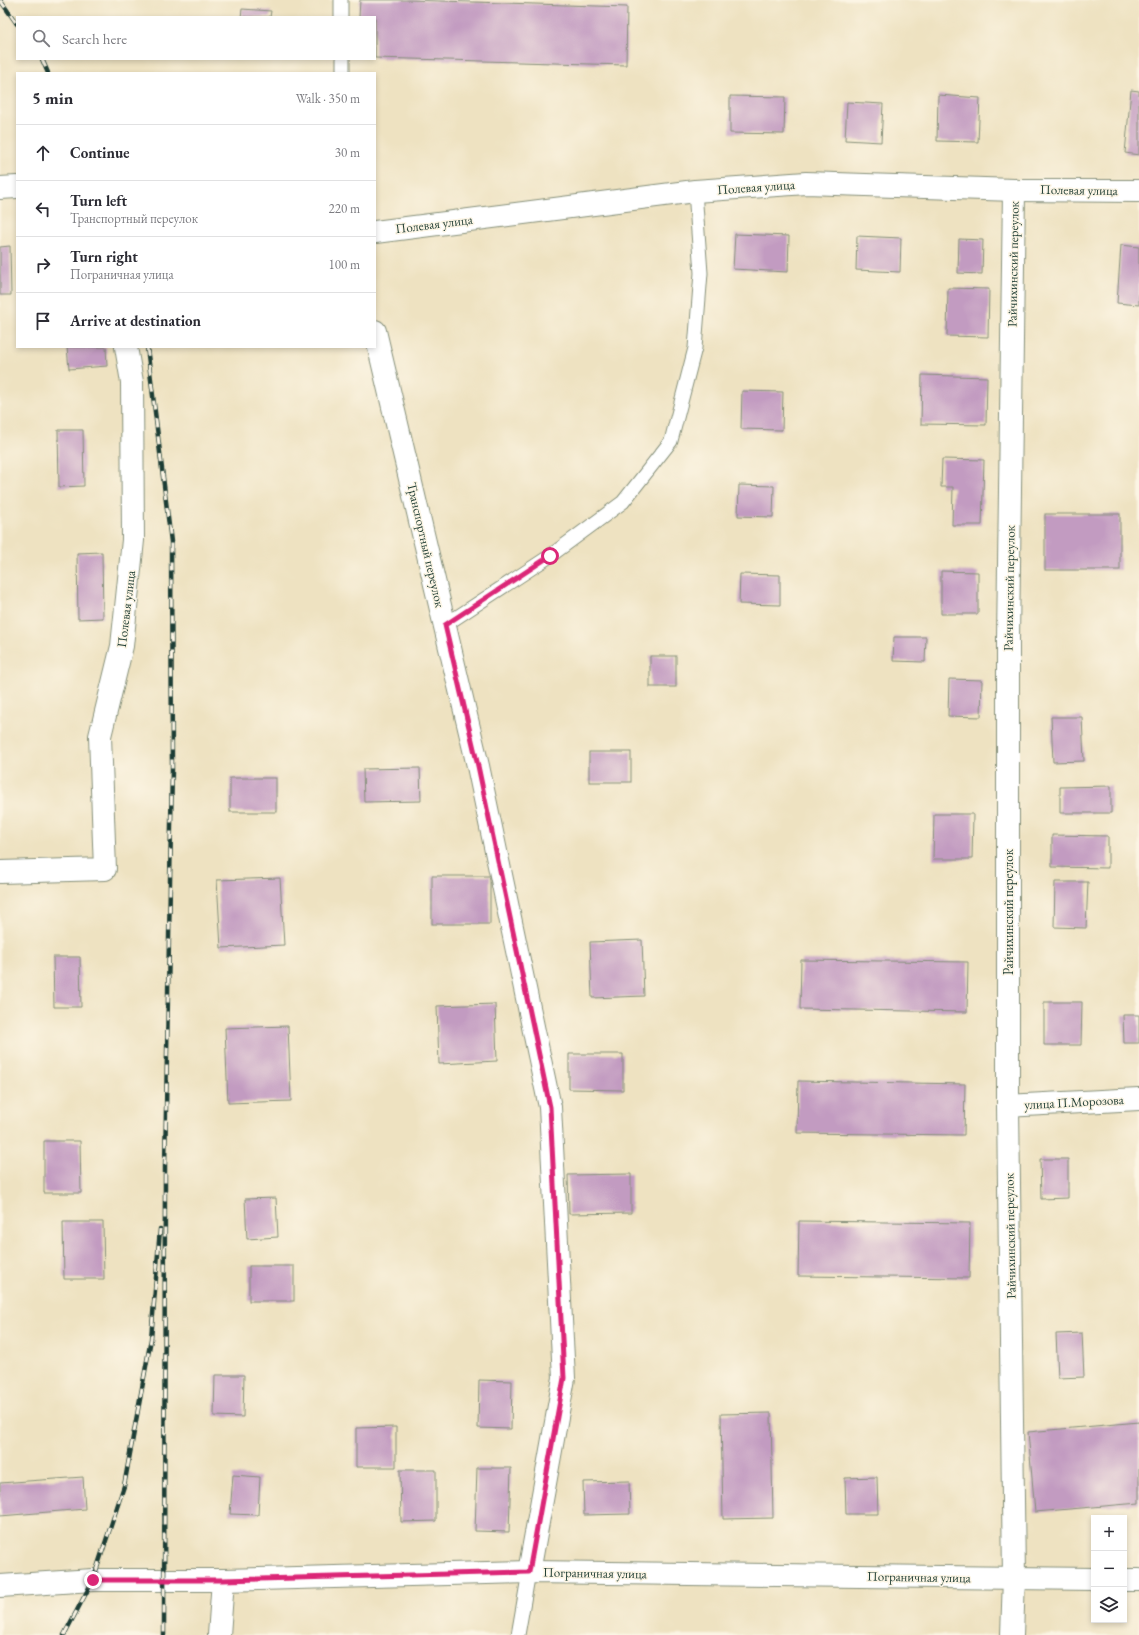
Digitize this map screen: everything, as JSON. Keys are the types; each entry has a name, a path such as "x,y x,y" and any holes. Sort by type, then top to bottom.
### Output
{"street":[{"name":"Полевая улица","path":"376,232 695,191 806,183 1014,190 1139,191"},
{"path":"0,188 16,187"},
{"name":"Райчихинский переулок","path":"1012,1635 1014,1578 1008,1106 1008,640 1014,190"},
{"name":"Транспортный переулок","path":"376,335 478,766 550,1107 564,1378 529,1572"},
{"name":"Полевая улица","path":"0,872 105,869 100,736 122,646 133,540 132,382 126,348"},
{"name":"улица П.Морозова","path":"1008,1106 1139,1099"},
{"name":"Пограничная улица","path":"0,1586 93,1580 223,1580 529,1572 1091,1580"},
{"path":"219,1635 223,1580"},
{"path":"1127,1580 1139,1580"}],"lane":[{"path":"341,0 341,16"},
{"path":"343,60 343,72"},
{"path":"445,625 550,556 622,502 671,441 695,348 701,273 695,191"},
{"name":"Транспортный переулок","path":"518,1635 529,1572"}],"building":[{"path":"360,0 411,0 627,7 626,65 376,58 376,16 359,16"},
{"path":"242,9 271,11 270,16 241,16"},
{"path":"1131,90 1139,91 1139,155 1125,153"},
{"path":"938,95 980,98 978,142 937,141"},
{"path":"730,96 785,97 784,134 730,133"},
{"path":"847,102 883,104 881,142 845,140"},
{"path":"735,234 789,236 788,272 733,269"},
{"path":"857,236 901,238 900,272 856,270"},
{"path":"959,239 983,240 982,274 958,273"},
{"path":"1121,245 1139,247 1139,305 1117,303"},
{"path":"10,246 11,295 0,295 0,247"},
{"path":"948,288 989,289 988,337 947,336"},
{"path":"67,348 106,348 107,366 69,369"},
{"path":"922,375 987,377 986,425 921,424"},
{"path":"742,391 783,392 782,430 741,429"},
{"path":"58,430 83,430 84,486 59,487"},
{"path":"942,459 984,460 982,525 952,525 953,487 941,487"},
{"path":"739,485 774,486 773,517 738,516"},
{"path":"1045,514 1120,514 1120,570 1045,570"},
{"path":"102,552 103,618 78,619 77,553"},
{"path":"941,571 978,572 978,614 941,614"},
{"path":"740,574 780,575 780,605 739,604"},
{"path":"894,637 926,637 925,662 893,661"},
{"path":"650,656 676,656 676,687 650,687"},
{"path":"949,679 982,680 981,717 948,716"},
{"path":"1051,717 1082,717 1084,761 1053,762"},
{"path":"589,752 631,752 631,782 589,782"},
{"path":"420,768 421,801 364,802 363,769"},
{"path":"230,778 276,778 276,812 230,812"},
{"path":"1111,786 1111,813 1060,813 1060,787"},
{"path":"934,814 973,814 972,859 933,859"},
{"path":"1052,835 1108,836 1108,868 1052,867"},
{"path":"432,876 490,876 490,924 432,924"},
{"path":"280,878 284,945 221,948 217,880"},
{"path":"1055,882 1088,882 1086,928 1054,927"},
{"path":"642,940 644,996 592,998 590,942"},
{"path":"53,957 80,957 81,1007 54,1007"},
{"path":"801,960 968,962 967,1012 800,1009"},
{"path":"1044,1002 1082,1002 1081,1045 1044,1045"},
{"path":"495,1004 497,1061 439,1064 437,1006"},
{"path":"1123,1015 1139,1015 1139,1043 1124,1043"},
{"path":"288,1026 291,1101 228,1103 225,1028"},
{"path":"569,1054 623,1054 623,1090 569,1089"},
{"path":"798,1081 965,1084 964,1135 797,1133"},
{"path":"44,1141 80,1141 81,1193 44,1193"},
{"path":"1040,1159 1068,1159 1068,1198 1041,1199"},
{"path":"631,1174 631,1213 569,1214 568,1175"},
{"path":"276,1198 278,1237 247,1239 245,1199"},
{"path":"799,1221 970,1223 969,1278 798,1276"},
{"path":"63,1222 103,1222 104,1279 64,1279"},
{"path":"249,1266 294,1266 294,1301 249,1301"},
{"path":"1082,1333 1084,1377 1058,1378 1056,1334"},
{"path":"215,1375 244,1375 243,1417 214,1416"},
{"path":"479,1380 512,1381 511,1429 478,1428"},
{"path":"771,1413 773,1518 723,1519 721,1414"},
{"path":"1139,1422 1139,1503 1035,1512 1028,1432"},
{"path":"396,1427 396,1467 356,1467 356,1428"},
{"path":"477,1468 511,1468 509,1532 475,1531"},
{"path":"400,1470 436,1470 436,1521 401,1522"},
{"path":"233,1475 260,1477 258,1515 230,1514"},
{"path":"83,1477 85,1509 0,1516 0,1483"},
{"path":"877,1477 878,1514 846,1514 845,1478"},
{"path":"629,1481 630,1514 584,1515 583,1482"}],"railway":[{"path":"0,0 16,23"},
{"path":"42,60 48,72"},
{"path":"147,348 171,542 172,768 165,1167 164,1635"},
{"path":"64,1635 93,1580 124,1486 151,1339 160,1229"}],"route":[{"path":"93,1580 223,1580 529,1572 564,1378 550,1107 478,766 445,625 550,556"}]}
